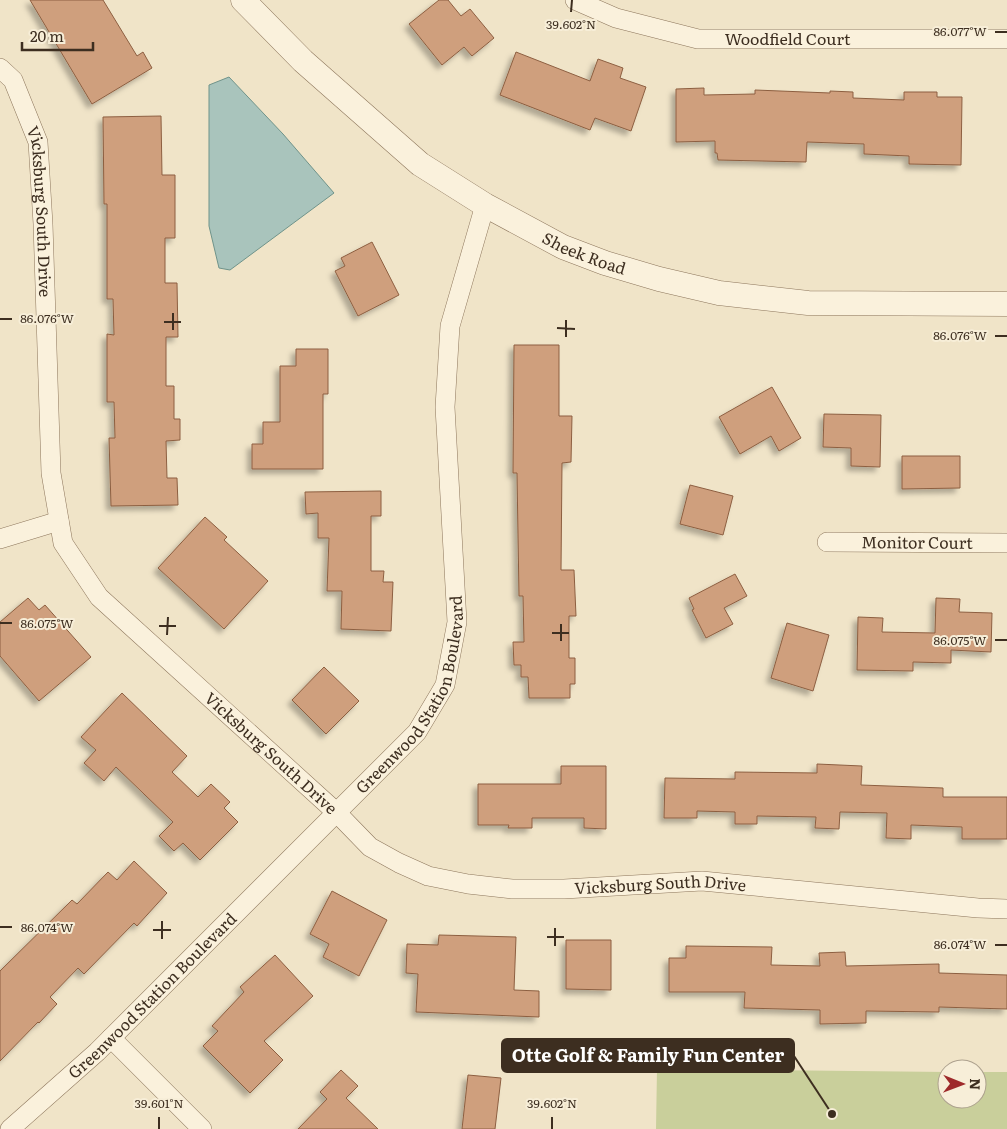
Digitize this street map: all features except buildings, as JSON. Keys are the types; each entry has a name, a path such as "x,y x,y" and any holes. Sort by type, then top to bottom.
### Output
{"street":[{"name":"Sheek Road","path":"243,0 303,61 413,158 485,205 563,247 605,263 659,279 719,292 808,303 1007,304"},
{"name":"Woodfield Court","path":"575,0 616,18 698,39 1007,39"},
{"name":"Vicksburg South Drive","path":"0,68 12,80 38,142 43,224 50,473 63,543 99,597 336,812 370,847 428,876 468,884 512,889 564,889 702,881 978,908 1007,909"},
{"name":"Greenwood Station Boulevard","path":"10,1129 111,1038 416,732 445,685 457,622 445,407 450,326 485,205"},
{"path":"0,539 59,521"},
{"name":"Monitor Court","path":"827,542 1007,544"},
{"path":"111,1038 202,1129"}],"green space":[{"path":"657,1069 937,1072 937,1109 987,1109 987,1072 1007,1072 1007,1129 656,1129"}],"water":[{"path":"229,77 283,134 334,193 230,270 219,268 209,226 209,85"}],"place":[{"name":"Otte Golf & Family Fun Center","path":"832,1114"}]}
